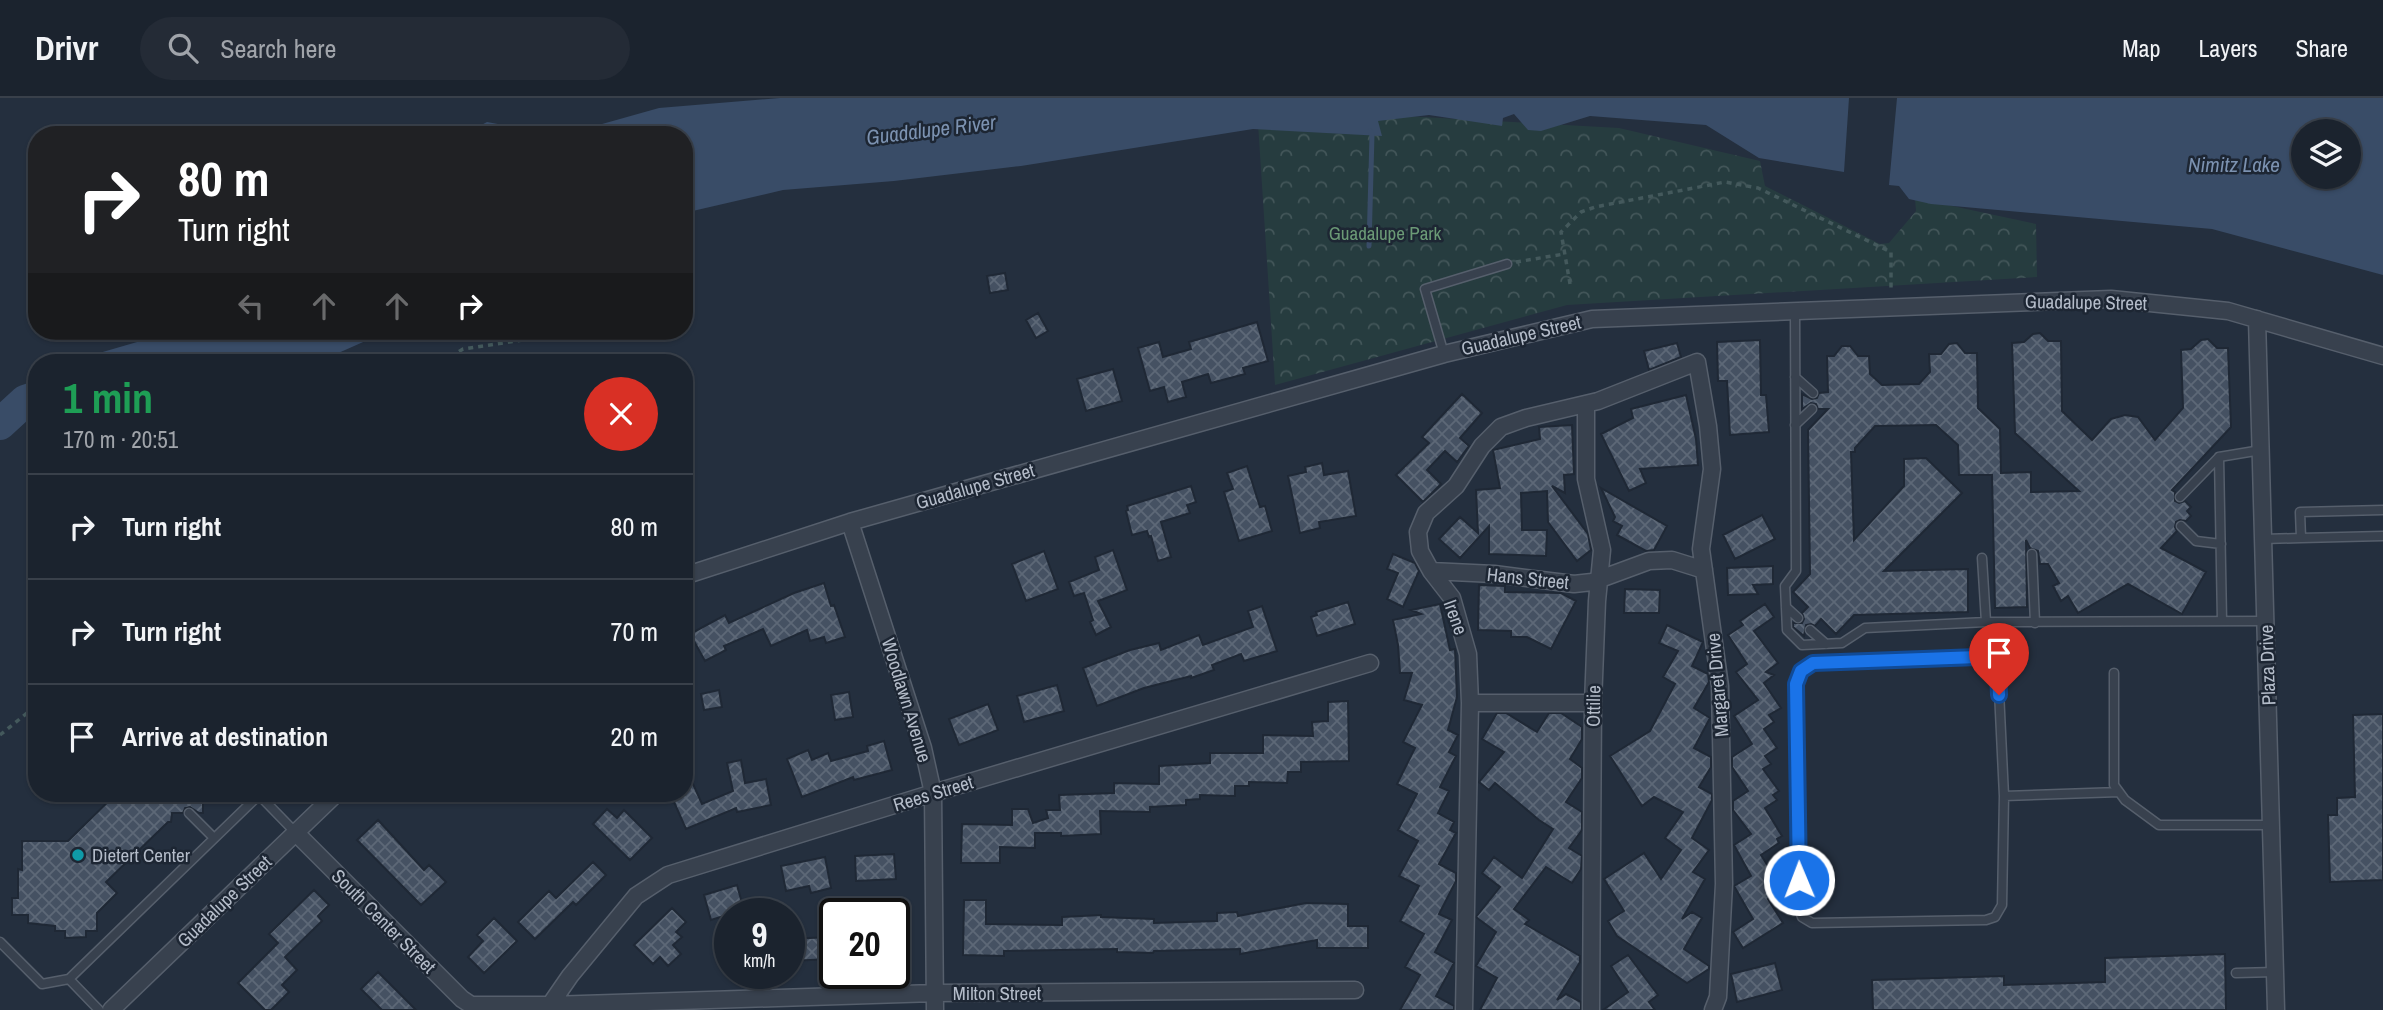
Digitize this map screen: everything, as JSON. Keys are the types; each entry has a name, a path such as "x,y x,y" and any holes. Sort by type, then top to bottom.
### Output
{"street":[{"name":"Guadalupe Street","path":"693,573 850,522 1444,354 1592,318 2111,299 2205,307 2257,319 2383,356"},
{"name":"Plaza Drive","path":"2257,319 2276,1010"},
{"name":"Irene","path":"1464,1010 1470,703 1468,654 1452,598 1431,571 1420,551 1418,532 1426,513 1456,486 1482,446 1501,427 1526,418 1586,405 1697,362"},
{"name":"Margaret Drive","path":"1697,362 1709,426 1712,468 1701,549 1721,699 1724,884 1718,997 1713,1010"},
{"name":"Ottilie","path":"1586,405 1586,480 1602,550 1593,702 1591,1010"},
{"name":"Woodlawn Avenue","path":"850,522 923,748 933,793 935,1010"},
{"name":"Hans Street","path":"1431,571 1494,574 1574,584 1600,580 1649,561 1672,560 1704,570"},
{"name":"Rees Street","path":"550,1005 570,976 636,896 651,884 686,869 1370,663"},
{"path":"1470,703 1593,702"},
{"name":"Guadalupe Street","path":"111,1010 328,802"},
{"name":"South Center Street","path":"296,833 471,1007"},
{"name":"Milton Street","path":"471,1007 935,993 1355,990"}],"lane":[{"path":"1444,354 1425,289 1507,264"},
{"path":"1795,309 1796,571 1785,586 1787,629 1802,645 1842,643 1865,628 1986,622 2266,621"},
{"path":"1795,377 1813,393"},
{"path":"1795,425 1812,410"},
{"path":"2180,497 2220,457 2261,450"},
{"path":"2220,457 2222,621"},
{"path":"2301,538 2300,512 2383,510"},
{"path":"2181,526 2196,541 2221,544"},
{"path":"2263,539 2383,536"},
{"path":"2032,554 2035,623"},
{"path":"1982,558 1986,622"},
{"path":"1786,607 1798,618"},
{"path":"1811,630 1826,644"},
{"path":"1978,657 1990,659 1998,670 2004,796 2002,905 1995,918 1812,923 1802,917 1799,908 1796,684 1801,671 1813,663 1978,657"},
{"path":"2114,673 2114,785 2125,800 2159,825 2272,825"},
{"path":"2004,796 2119,792"},
{"path":"0,942 42,984 69,979 251,802"},
{"path":"267,802 296,833"},
{"path":"189,813 215,838"},
{"path":"2236,974 2275,972"},
{"path":"69,979 99,1010"}],"path":[{"path":"1570,284 1561,232 1581,212 1725,182 1758,188 1891,252 1891,305"},
{"path":"1507,264 1564,254"},
{"path":"455,354 463,349 522,340"},
{"path":"0,735 28,712"}],"green space":[{"name":"Guadalupe Park","path":"1386,115 1619,128 1760,161 1765,186 1880,244 1889,243 1916,211 1915,198 2036,224 2037,277 1567,305 1275,385 1258,123"}],"water":[{"path":"780,98 1849,98 1844,172 1759,158 1706,125 1590,116 1541,131 1528,130 1514,114 1503,118 1502,126 1429,115 1378,121 1382,136 1253,129 1021,166 894,181 783,190 693,211 693,126 595,126 659,108"},
{"name":"Nimitz Lake","path":"1897,98 2383,98 2383,275 2212,229 1931,204 1909,199 1899,186 1889,185"},
{"path":"487,122 509,126 480,126"},
{"path":"144,340 368,340 336,354 96,354"}],"building":[{"path":"1005,273 1008,290 990,293 987,276"},
{"path":"1038,313 1048,331 1036,338 1026,320"},
{"path":"1257,322 1268,361 1243,368 1245,374 1211,383 1208,374 1182,382 1186,397 1168,402 1164,387 1150,391 1138,348 1159,342 1163,357 1191,349 1189,342"},
{"path":"2040,333 2048,341 2061,341 2062,411 2092,440 2111,419 2125,415 2138,417 2155,440 2183,408 2181,350 2191,349 2201,340 2208,339 2217,348 2228,348 2231,427 2172,490 2175,492 2175,501 2185,501 2191,507 2187,511 2191,516 2186,521 2176,522 2177,531 2161,548 2206,572 2182,614 2128,584 2078,613 2068,596 2061,601 2053,586 2059,583 2048,564 2040,564 2038,551 2030,548 2026,540 2027,607 1995,608 1992,475 1959,475 1958,445 1936,425 1875,426 1855,448 1855,452 1851,452 1854,540 1904,486 1904,459 1926,458 1962,493 1884,571 1968,569 1968,612 1854,615 1836,634 1821,619 1815,626 1806,625 1804,636 1793,627 1793,623 1802,623 1802,613 1808,607 1793,592 1810,574 1808,430 1828,409 1818,409 1816,404 1811,403 1802,409 1802,394 1812,399 1817,398 1819,393 1828,392 1827,356 1834,356 1842,346 1850,346 1858,356 1869,356 1870,374 1882,385 1919,384 1930,372 1929,354 1941,354 1949,344 1957,343 1965,353 1977,353 1978,408 2000,429 2001,473 2031,472 2031,492 2079,491 2015,433 2012,343 2024,342 2033,334"},
{"path":"1760,340 1761,395 1766,395 1769,432 1730,435 1727,381 1718,381 1717,342"},
{"path":"1677,343 1681,357 1649,370 1644,351"},
{"path":"1113,369 1122,401 1086,411 1077,379"},
{"path":"1462,394 1482,413 1460,438 1469,446 1457,462 1445,451 1427,470 1441,484 1423,502 1396,475 1429,443 1422,437"},
{"path":"1686,395 1696,439 1698,465 1640,469 1646,483 1629,491 1601,434 1633,418 1631,409"},
{"path":"1572,425 1574,474 1564,475 1565,493 1552,486 1588,534 1591,550 1577,561 1548,522 1547,491 1521,493 1522,530 1547,530 1546,556 1489,554 1489,526 1460,558 1439,539 1460,517 1478,533 1476,490 1500,488 1493,450 1540,439 1539,427"},
{"path":"1322,463 1324,475 1348,471 1356,516 1319,522 1320,528 1300,533 1288,476 1306,472 1305,467"},
{"path":"1247,466 1260,507 1265,506 1272,531 1239,541 1224,492 1233,489 1227,473"},
{"path":"1191,486 1196,502 1187,505 1190,513 1161,522 1171,557 1158,561 1147,531 1132,535 1127,506"},
{"path":"1601,488 1667,526 1654,550 1646,551 1617,535 1622,526 1613,521 1615,517"},
{"path":"1762,515 1775,539 1735,559 1723,535"},
{"path":"1113,550 1127,590 1098,601 1111,627 1096,635 1090,622 1093,620 1084,593 1074,596 1069,582 1099,570 1095,557"},
{"path":"1044,551 1058,589 1026,601 1012,564"},
{"path":"1393,554 1415,563 1419,571 1403,607 1387,599 1398,573 1387,569"},
{"path":"1773,566 1773,584 1753,585 1758,594 1728,595 1727,568"},
{"path":"824,583 845,637 826,643 824,637 810,641 807,630 771,646 763,629 724,646 726,650 705,661 693,639 693,632 725,615 729,623 794,593"},
{"path":"1479,585 1505,586 1505,592 1561,593 1576,601 1551,649 1527,637 1511,637 1511,631 1478,630"},
{"path":"1625,589 1660,590 1659,613 1624,613"},
{"path":"1348,602 1355,624 1317,636 1311,617 1317,615 1316,612"},
{"path":"1440,604 1450,650 1455,649 1457,697 1448,730 1458,735 1449,752 1456,756 1440,787 1449,791 1438,813 1454,822 1450,830 1456,833 1439,864 1456,873 1456,881 1439,914 1452,920 1435,952 1454,963 1436,996 1454,1006 1454,1010 1400,1010 1420,975 1405,967 1424,934 1400,921 1419,886 1399,876 1418,841 1398,830 1417,794 1397,784 1415,748 1403,742 1422,705 1404,700 1412,673 1400,673 1393,620 1421,614 1411,610"},
{"path":"1765,604 1774,617 1754,631 1778,663 1766,672 1774,675 1764,683 1781,708 1769,715 1774,722 1764,729 1777,748 1765,756 1771,764 1763,769 1779,791 1773,795 1777,800 1765,808 1782,836 1777,839 1779,843 1761,855 1780,885 1772,889 1776,894 1768,899 1783,923 1743,948 1733,932 1753,919 1734,886 1751,876 1734,845 1751,834 1733,810 1733,801 1748,791 1732,767 1732,757 1752,744 1734,716 1758,700 1736,672 1747,664 1728,635 1743,625 1740,621"},
{"path":"1262,606 1277,651 1244,661 1241,654 1212,665 1214,670 1144,688 1097,706 1083,668 1130,650 1159,643 1161,650 1199,635 1203,645 1253,627 1248,611"},
{"path":"1667,625 1703,642 1692,666 1708,674 1709,682 1694,708 1710,718 1694,748 1711,757 1711,767 1699,787 1712,794 1712,800 1692,838 1709,850 1693,872 1705,879 1682,919 1692,912 1702,918 1684,949 1709,966 1709,969 1687,983 1617,936 1608,921 1624,911 1604,879 1644,853 1661,879 1681,850 1665,838 1683,812 1654,797 1642,806 1610,756 1650,731 1675,684 1663,677 1678,651 1659,643"},
{"path":"1057,685 1064,711 1024,722 1017,696"},
{"path":"719,690 722,707 704,710 701,694"},
{"path":"849,692 853,717 835,720 831,695"},
{"path":"1348,701 1349,761 1301,762 1301,772 1288,772 1287,783 1249,782 1249,786 1235,786 1235,796 1200,795 1200,799 1186,800 1186,805 1150,807 1150,812 1100,811 1101,834 1061,836 1061,833 1035,833 1035,848 1000,847 1000,863 961,863 962,824 1012,825 1012,809 1028,809 1033,823 1048,818 1046,810 1060,810 1059,795 1114,793 1114,783 1159,784 1159,766 1210,763 1210,753 1263,753 1263,735 1313,736 1312,722 1328,721 1328,702"},
{"path":"988,704 998,730 959,745 949,719"},
{"path":"1497,713 1506,713 1537,732 1549,713 1561,713 1582,727 1582,739 1570,759 1582,768 1582,778 1566,802 1582,812 1582,830 1569,848 1582,856 1581,869 1572,883 1546,867 1514,909 1529,920 1525,924 1580,956 1580,962 1557,1000 1566,994 1581,1002 1581,1010 1480,1010 1497,978 1476,966 1496,932 1476,917 1500,887 1482,873 1494,857 1522,878 1553,829 1495,783 1489,790 1479,782 1504,752 1482,739"},
{"path":"2383,714 2383,880 2330,882 2328,815 2337,815 2337,798 2355,797 2353,715"},
{"path":"884,741 892,770 854,780 853,777 802,797 787,759 808,750 812,760 828,753 831,761 868,751 867,746"},
{"path":"741,760 745,783 766,779 771,805 737,812 736,808 686,829 674,802 693,802 693,784 702,804 733,791 727,763"},
{"name":"Dietert Center","path":"108,802 203,802 203,813 190,807 185,808 183,813 172,813 171,822 106,882 117,893 97,913 97,931 86,931 86,937 65,938 65,931 55,931 55,926 28,923 28,915 12,915 12,898 18,898 18,869 22,870 22,841 68,841"},
{"path":"607,809 617,818 624,810 652,838 630,860 593,824"},
{"path":"378,820 424,870 429,865 446,882 421,905 357,840"},
{"path":"894,854 896,879 856,881 855,856"},
{"path":"825,857 831,888 811,893 809,886 786,891 781,866"},
{"path":"593,862 606,875 576,905 573,902 535,939 518,922 549,891 556,898"},
{"path":"737,885 741,898 714,898 714,919 711,920 704,895"},
{"path":"314,890 329,905 318,916 322,921 285,957 297,970 282,985 289,992 271,1010 265,1010 238,983 278,943 269,934"},
{"path":"964,900 986,900 986,924 1062,925 1062,917 1101,915 1154,919 1154,923 1217,921 1217,913 1237,912 1238,916 1306,903 1348,904 1348,926 1368,926 1368,948 1317,948 1317,940 1240,954 1240,949 1153,953 1117,952 1117,949 1004,951 1004,956 963,955"},
{"path":"672,908 686,922 676,932 682,937 673,945 681,954 668,966 660,957 653,964 634,945"},
{"path":"494,918 517,941 484,973 468,957 483,941 477,935"},
{"path":"805,938 819,938 819,960 805,960"},
{"path":"2225,954 2226,1010 1873,1010 1872,980 2004,976 2004,985 2105,982 2105,958"},
{"path":"1628,955 1658,995 1649,1002 1655,1010 1603,1010 1628,992 1611,966"},
{"path":"1775,963 1782,990 1737,1002 1731,974"},
{"path":"378,972 416,1010 382,1010 361,989"}],"waterway":[{"path":"1369,246 1370,131"},
{"name":"Guadalupe River","path":"0,424 28,400"}],"place":[{"name":"Dietert Center","path":"78,855"}],"route":[{"path":"1799,880 1796,684 1801,671 1813,663 1978,657 1990,659 1998,670 1999,695"}]}
